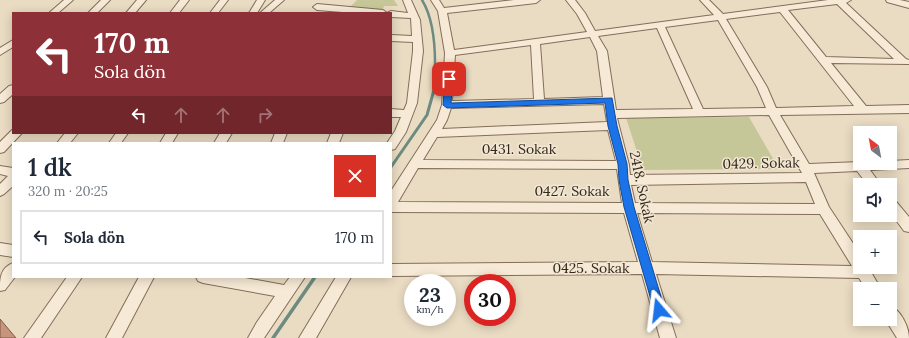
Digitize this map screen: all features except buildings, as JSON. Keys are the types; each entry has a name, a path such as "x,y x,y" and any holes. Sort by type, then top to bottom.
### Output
{"street":[{"path":"54,12 69,0"},
{"path":"93,12 106,0"},
{"path":"131,12 142,0"},
{"path":"175,0 185,0"},
{"path":"175,12 185,0"},
{"path":"215,12 224,0"},
{"path":"254,12 261,0"},
{"path":"265,12 280,0"},
{"path":"314,10 325,0"},
{"path":"392,144 400,132 412,103 418,51 416,20 407,0"},
{"path":"392,200 442,120 447,105 450,53 442,11 435,0"},
{"path":"442,11 536,0"},
{"name":"2418. Sokak","path":"570,0 581,13 602,51 612,120 623,164 624,180 629,207 668,338"},
{"path":"704,0 722,17 762,87 773,112 808,173 824,209 853,256"},
{"path":"890,0 909,5"},
{"path":"450,53 782,9 804,3 843,1 906,62"},
{"path":"782,9 863,110"},
{"path":"314,10 360,12"},
{"path":"392,14 414,16"},
{"path":"660,25 700,113"},
{"path":"392,38 417,39"},
{"path":"535,42 539,102"},
{"path":"0,52 12,44"},
{"path":"823,60 906,62"},
{"path":"0,88 12,88"},
{"path":"0,100 12,89"},
{"path":"447,105 609,100"},
{"path":"434,133 700,113 909,109"},
{"path":"392,113 407,114"},
{"path":"0,149 15,134"},
{"path":"64,142 71,134"},
{"name":"0431. Sokak","path":"414,164 623,164"},
{"name":"0429. Sokak","path":"897,164 909,164"},
{"name":"0429. Sokak","path":"624,180 808,173 853,167"},
{"path":"0,170 12,173"},
{"path":"0,191 12,180"},
{"name":"0427. Sokak","path":"392,207 824,209"},
{"path":"897,212 909,227"},
{"path":"0,249 12,251"},
{"name":"0425. Sokak","path":"392,270 647,268 853,272"},
{"path":"0,285 12,270"},
{"path":"32,338 74,278"},
{"path":"114,338 146,278"},
{"path":"209,278 288,292"},
{"path":"256,338 297,278"},
{"path":"311,337 343,278"},
{"path":"897,324 906,338"}],"green space":[{"path":"357,0 394,0 398,6 384,6 382,11 348,9"},
{"path":"749,117 779,169 643,170 626,118"}],"waterway":[{"path":"422,0 427,10 433,32 435,57 434,91"},
{"path":"392,166 427,115 434,90"},
{"path":"273,338 314,278"}],"route":[{"path":"449,79 447,105 609,100 613,126 623,164 624,180 629,207 659,310"}]}
